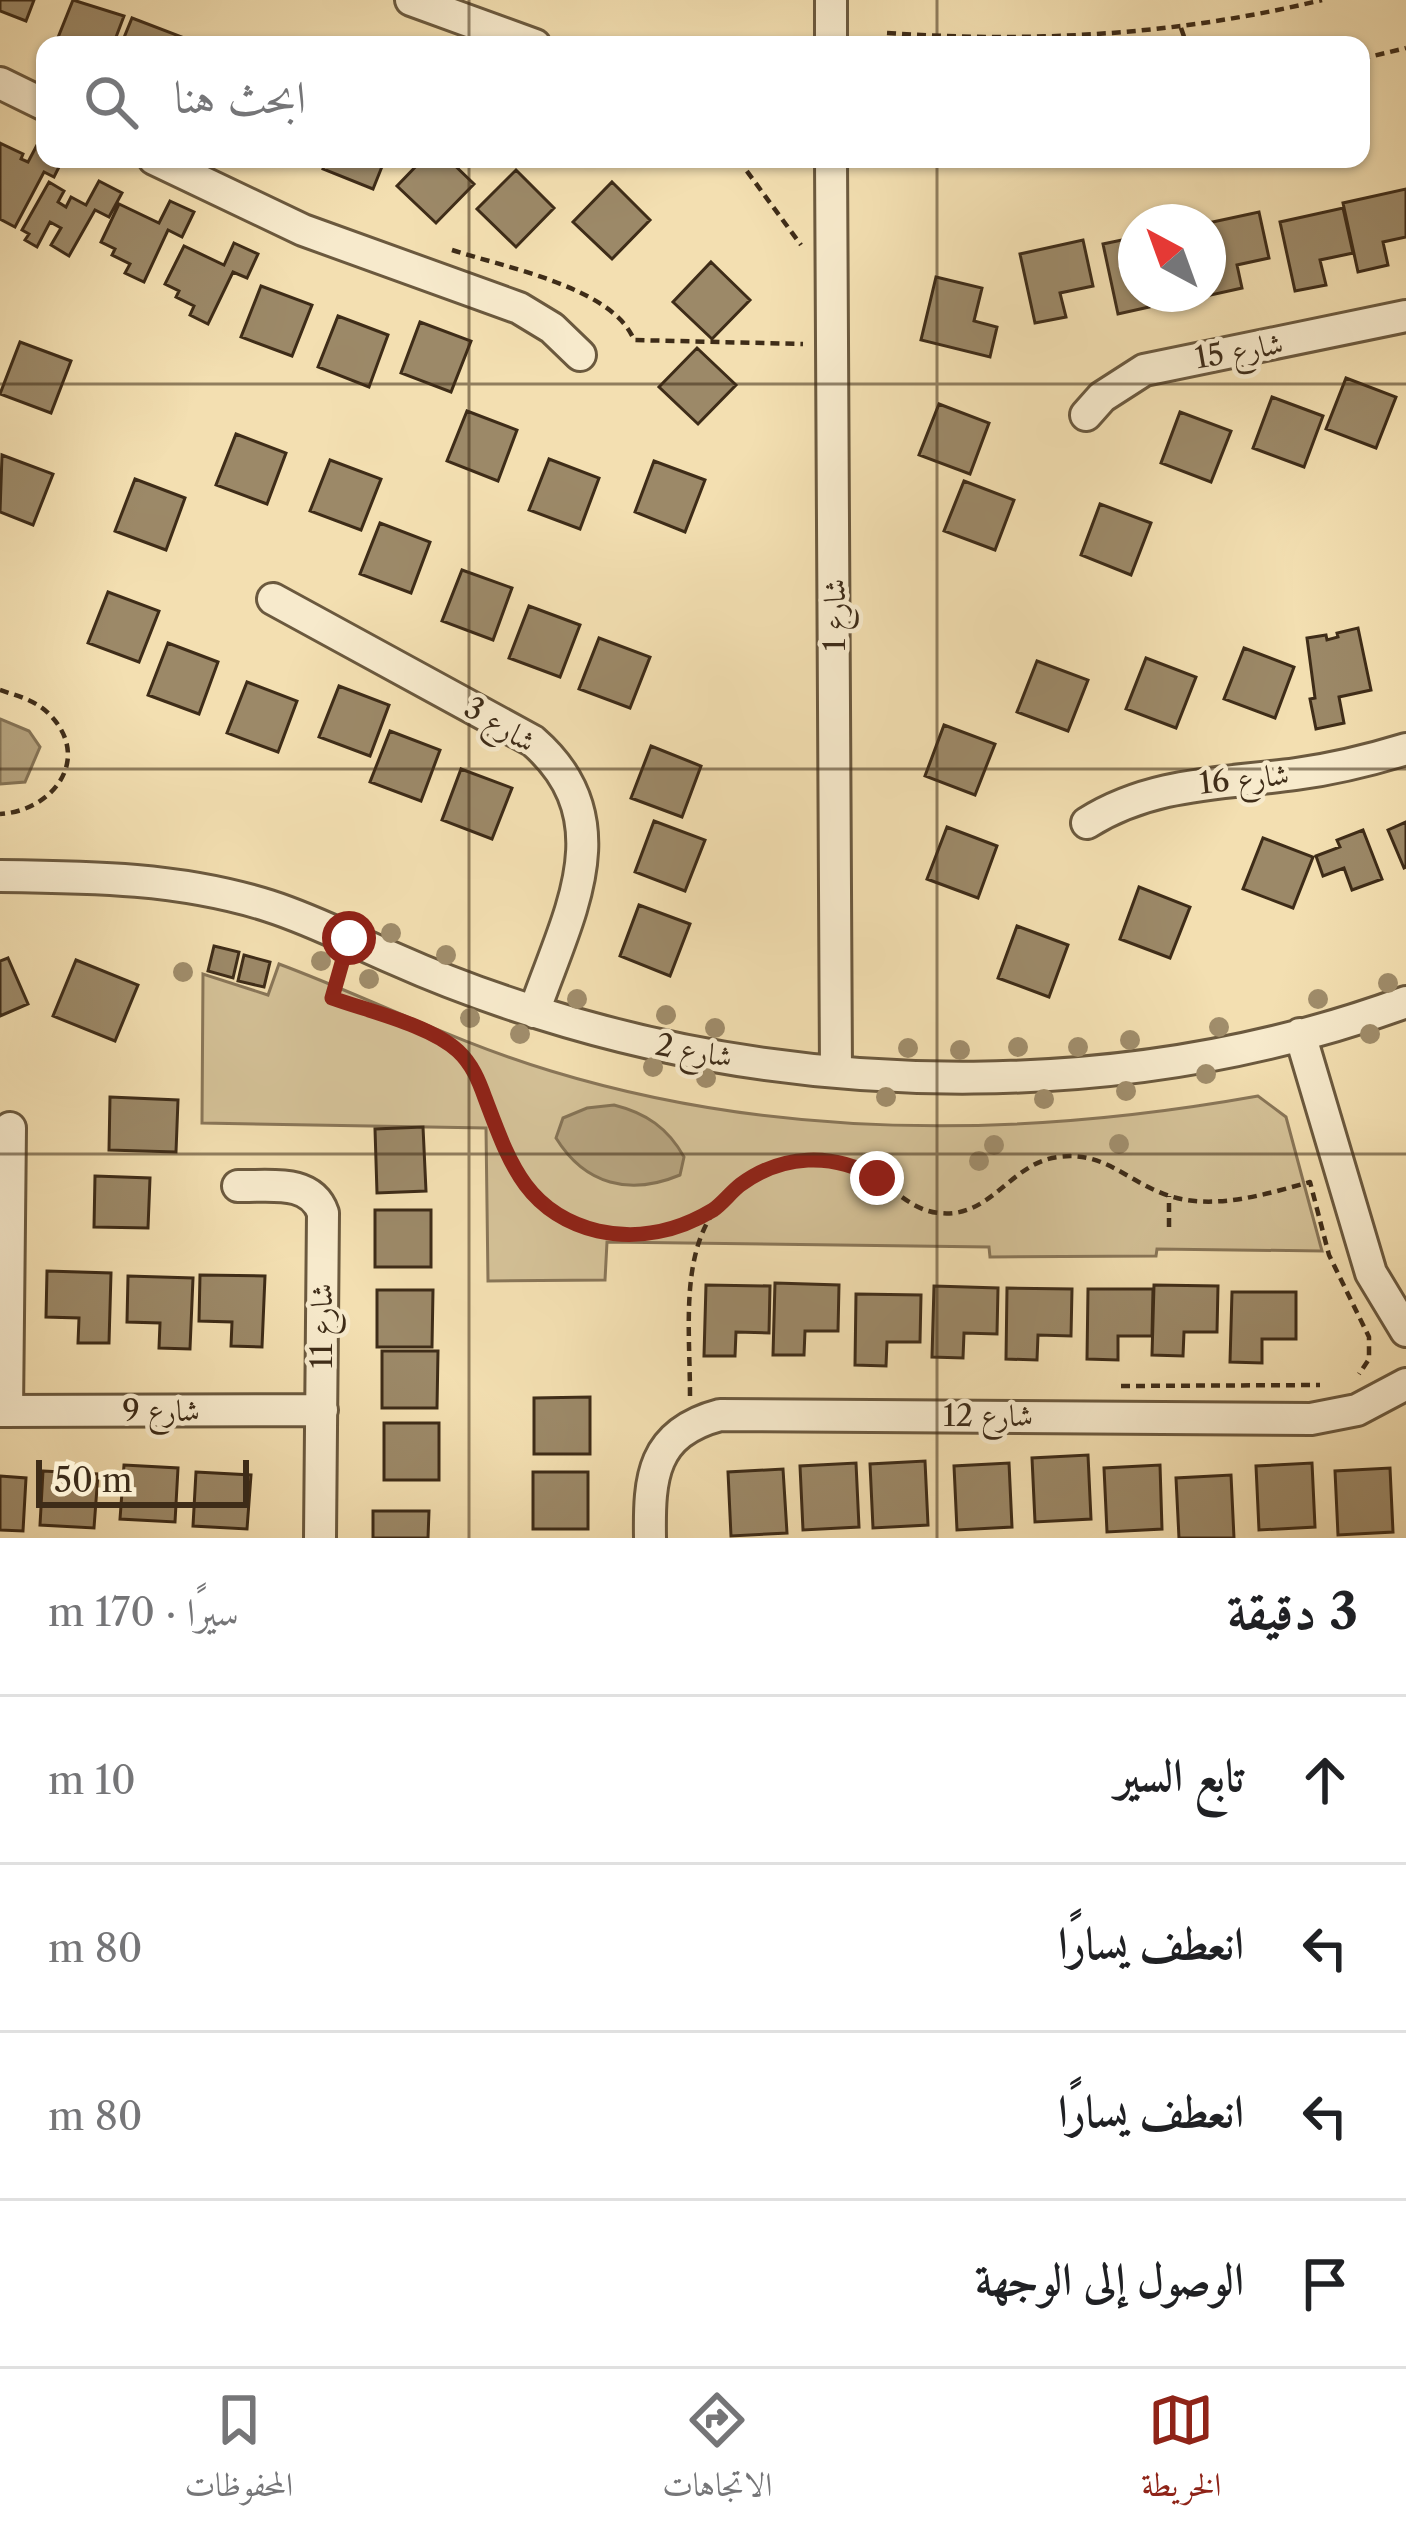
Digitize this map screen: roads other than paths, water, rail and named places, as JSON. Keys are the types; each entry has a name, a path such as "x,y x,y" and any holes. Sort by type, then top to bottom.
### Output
{"street":[{"path":"411,0 510,36"},
{"path":"831,0 831,36"},
{"path":"0,83 36,101"},
{"path":"173,168 318,236 502,301 552,328 580,355"},
{"name":"شارع 1","path":"831,168 836,1071"},
{"name":"شارع 15","path":"1086,415 1112,389 1144,370 1406,316"},
{"name":"شارع 3","path":"273,599 533,741 563,772 581,811 584,854 535,1012"},
{"name":"شارع 16","path":"1088,823 1156,791 1340,767 1406,749"},
{"name":"شارع 2","path":"0,876 107,877 190,886 271,907 442,979 596,1030 716,1057 836,1071 953,1076 1069,1072 1186,1058 1300,1034 1406,1002"},
{"path":"1300,1034 1370,1273 1406,1331"},
{"path":"3,1411 10,1128"},
{"name":"شارع 11","path":"238,1186 302,1189 321,1204 320,1538"},
{"name":"شارع 12","path":"650,1538 652,1476 666,1448 689,1426 736,1414 1311,1419 1357,1410 1406,1384"},
{"name":"شارع 9","path":"3,1411 322,1410"}]}
